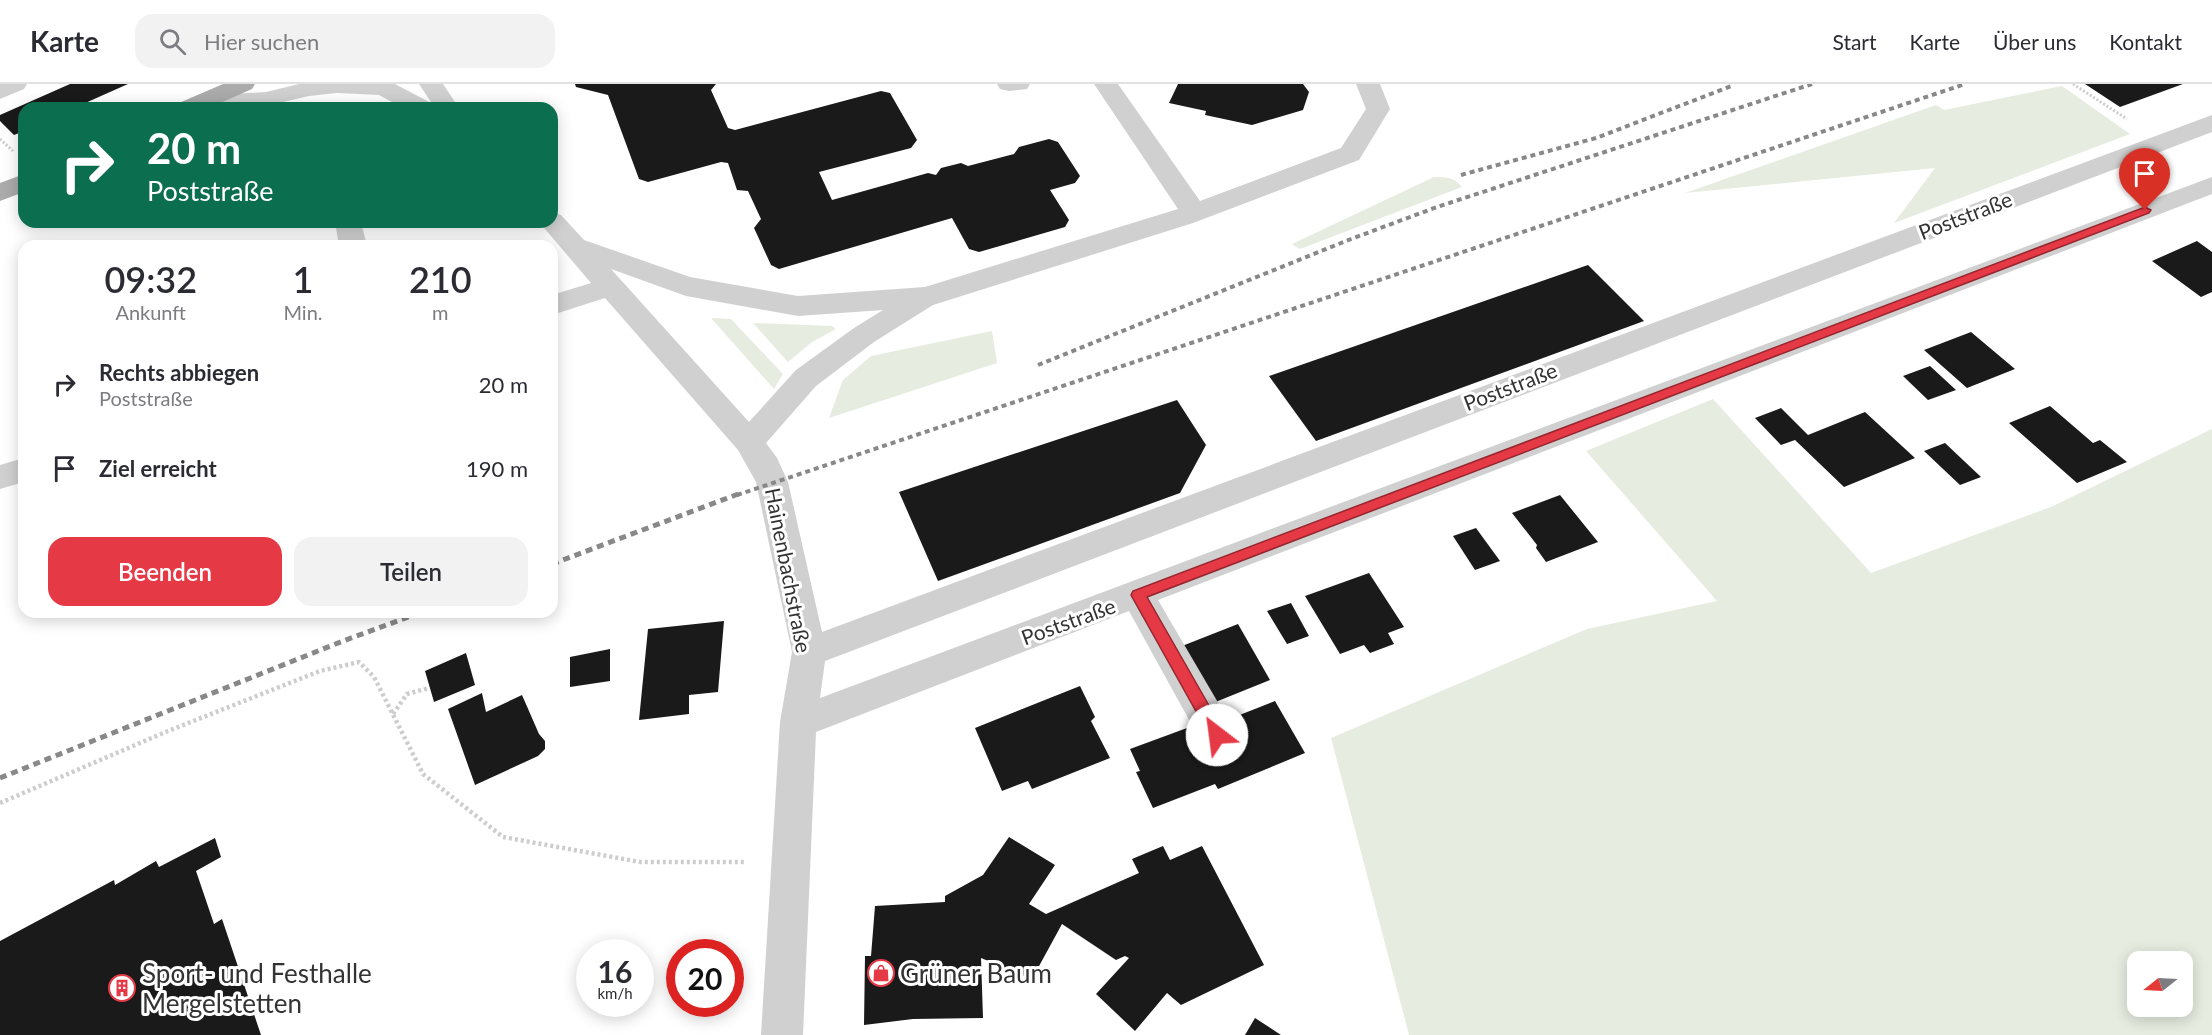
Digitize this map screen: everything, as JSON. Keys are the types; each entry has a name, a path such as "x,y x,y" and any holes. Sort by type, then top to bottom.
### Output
{"main road":[{"path":"203,102 243,84"},
{"path":"0,193 18,185"}],"street":[{"path":"0,92 15,84"},
{"path":"431,84 443,102"},
{"path":"1009,84 1018,84"},
{"path":"1106,84 1194,213"},
{"path":"578,247 687,286 798,306 926,297 1194,213 1350,154 1378,109 1368,84"},
{"path":"235,102 266,99 309,89 336,86 384,88 411,102"},
{"name":"Poststraße","path":"809,652 2212,123"},
{"name":"Poststraße","path":"798,722 1138,595 2212,185"},
{"name":"Hainenbachstraße","path":"558,227 749,442 766,467 772,482 809,652 798,722 782,1035"},
{"path":"558,303 612,286"},
{"path":"749,442 806,378 864,335 926,297"},
{"path":"0,477 18,472"},
{"path":"1138,595 1217,735"}],"path":[{"path":"2073,84 2160,141"},
{"path":"0,803 168,731 320,671 359,662 374,676 423,774 503,837 640,862 792,863"},
{"path":"393,714 407,694 429,688"}],"shaded area":[{"path":"2062,86 2130,134 1894,223 1935,168 1685,193 1936,105 1944,110"},
{"path":"1434,177 1450,178 1462,187 1300,249 1292,244"},
{"path":"711,318 731,319 783,374 774,389"},
{"path":"753,323 832,326 836,329 812,342 788,362"},
{"path":"992,331 997,363 829,418 843,380 871,356"},
{"path":"1713,399 1871,573 2051,507 2212,429 2212,1035 1409,1035 1331,738 1587,629 1717,601 1586,451"}],"building":[{"path":"70,84 128,84 88,102 29,102"},
{"path":"575,84 716,84 711,90 728,128 735,130 881,91 890,93 917,140 911,148 819,172 832,200 928,173 936,175 941,168 961,163 968,166 1014,154 1019,147 1049,139 1058,142 1080,176 1075,183 1050,190 1069,220 1065,227 979,252 969,249 952,218 779,269 771,265 754,228 761,219 748,191 737,190 728,163 721,162 648,182 639,179 608,95 576,87"},
{"path":"1178,84 1303,84 1309,92 1303,110 1252,125 1205,115 1206,111 1169,103"},
{"path":"2085,84 2183,84 2120,107"},
{"path":"18,107 18,133 14,135 0,121 0,115"},
{"path":"2197,241 2212,252 2212,292 2201,297 2152,261"},
{"path":"1588,265 1644,321 1316,441 1269,376"},
{"path":"1971,332 2015,369 1967,388 1924,350"},
{"path":"1930,366 1956,390 1928,400 1903,376"},
{"path":"1177,400 1206,445 1180,493 938,581 899,492"},
{"path":"2050,406 2093,443 2100,440 2127,462 2077,483 2009,423"},
{"path":"1781,408 1808,435 1865,412 1915,458 1844,487 1795,440 1781,445 1755,418"},
{"path":"1945,443 1981,477 1960,485 1924,451"},
{"path":"1560,495 1598,542 1546,562 1536,548 1537,545 1512,513"},
{"path":"1476,528 1500,561 1475,570 1453,536"},
{"path":"1369,573 1404,627 1388,633 1394,644 1370,653 1364,645 1340,654 1305,596"},
{"path":"1291,603 1309,636 1287,644 1267,611"},
{"path":"724,621 718,692 689,695 689,714 639,720 648,629"},
{"path":"1238,624 1270,680 1213,703 1182,646"},
{"path":"610,649 610,681 570,687 570,657"},
{"path":"466,653 475,685 434,702 425,671"},
{"path":"1080,686 1095,717 1091,721 1110,758 1032,789 1028,781 1002,791 975,728"},
{"path":"482,693 486,712 522,695 539,734 545,741 545,749 538,756 475,785 448,709"},
{"path":"1275,701 1305,753 1218,789 1215,784 1153,808 1136,772 1140,771 1130,749 1187,728 1198,749 1239,733 1232,718"},
{"path":"1009,837 1055,865 1029,904 1046,914 1139,873 1132,859 1163,846 1170,860 1202,846 1264,965 1181,1005 1167,993 1135,1031 1096,994 1129,958 1125,956 1116,960 1062,924 1032,979 981,958 983,1018 913,1019 864,1025 865,956 871,956 875,906 945,902 945,896 983,875"},
{"name":"Sport- und Festhalle Mergelstetten","path":"215,838 221,857 196,871 214,924 222,919 261,1035 0,1035 0,941 114,880 115,885 156,861 159,867"},
{"path":"1255,1018 1281,1035 1245,1035"}],"railway":[{"path":"1038,365 1351,239 1437,207 1812,84"},
{"path":"737,495 1965,84"},
{"path":"1461,175 1596,138 1734,85"},
{"path":"558,562 741,493"},
{"path":"0,778 406,618"}],"place":[{"name":"Grüner Baum","path":"881,973"},
{"name":"Sport- und Festhalle Mergelstetten","path":"122,988"}],"route":[{"path":"1217,735 1138,595 2145,210"}]}
